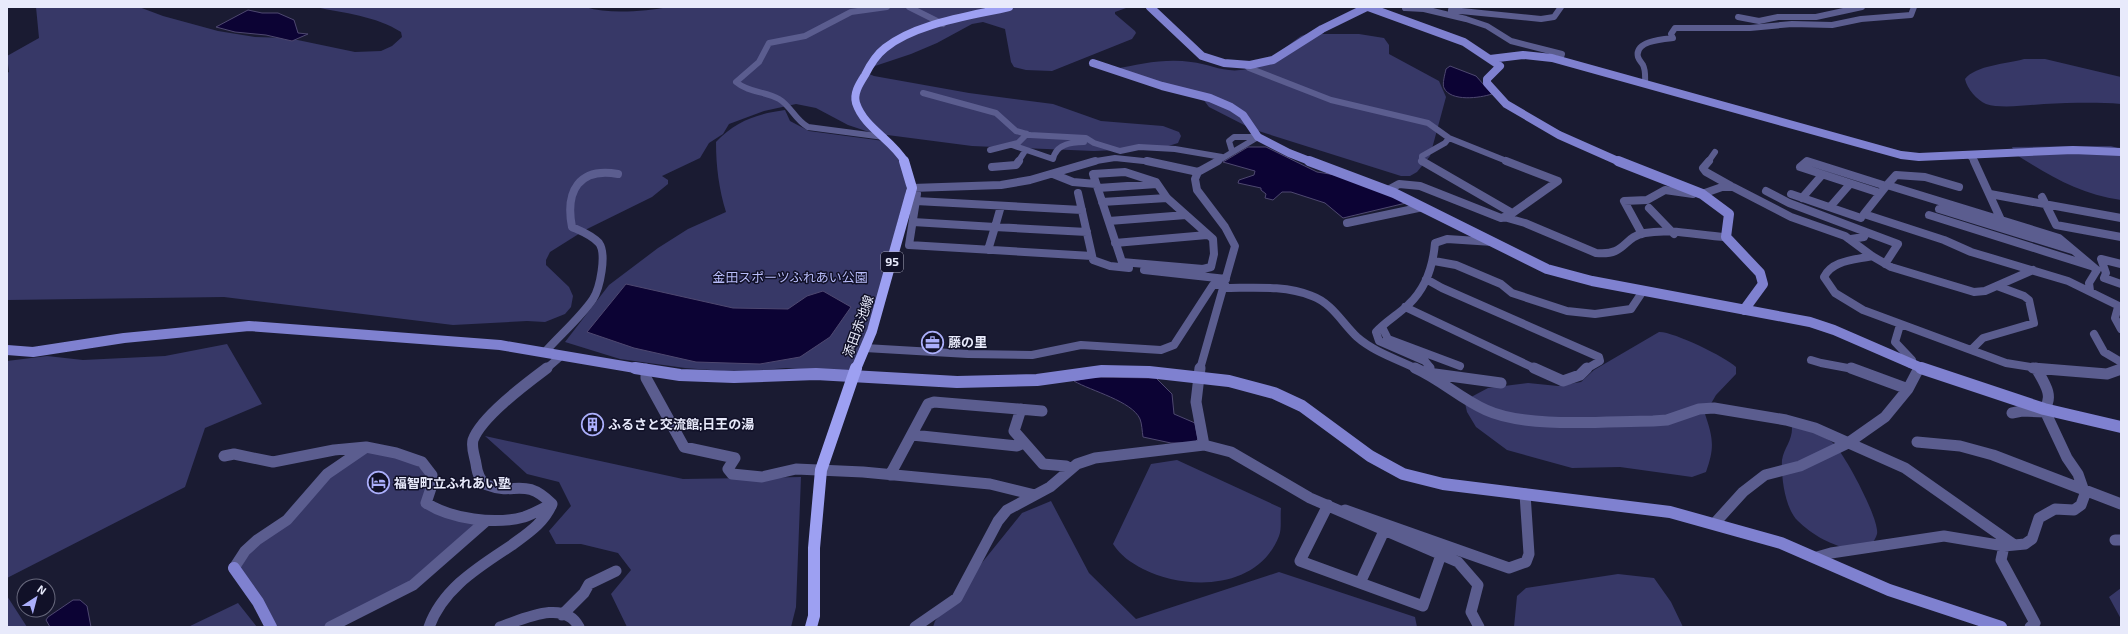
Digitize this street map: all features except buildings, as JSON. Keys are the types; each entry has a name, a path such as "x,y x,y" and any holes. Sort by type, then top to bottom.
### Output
{"main road":[{"name":"添田赤池線","path":"811,627 814,616 814,548 821,470 853,375 874,324 911,217 915,195 908,168 900,155 857,106 855,97 859,83 876,56 886,47 910,34 1009,7"}],"street":[{"path":"884,137 808,127 799,123 791,109 778,98 739,86 736,82 759,62 769,43 805,36 851,12 887,7"},
{"path":"909,7 943,24"},
{"path":"1150,7 1202,56 1224,63 1246,65 1273,60 1322,29 1368,7 1464,42 1500,66 1500,68 1486,79 1487,83 1506,104 1559,135 1651,176 1702,194 1727,212 1729,222 1726,237"},
{"path":"1423,7 1541,19 1554,17 1561,7"},
{"path":"1738,17 1759,21 1778,17 1816,17 1862,7"},
{"path":"1645,84 1645,68 1638,57 1637,52 1640,47 1649,43 1673,38 1671,34 1675,28 1750,28 1792,24 1832,25 1861,19 1911,15 1914,7"},
{"path":"1407,22 1405,8 1424,9 1478,22 1511,41 1562,54 1560,60"},
{"path":"1490,59 1523,54 1560,60 1901,155 1919,157 2073,150 2121,152"},
{"path":"1093,64 1162,86 1210,98 1231,107 1243,115 1258,137"},
{"path":"1246,65 1249,68 1318,96 1428,123 1449,138 1558,181 1504,217"},
{"path":"923,93 969,107 996,113 1016,131 1027,134 1086,138 1092,142 1120,151 1139,147 1175,149 1222,156"},
{"path":"990,150 1018,143 1027,134"},
{"path":"1232,151 1228,141 1234,137 1258,137 1307,161 1388,190 1547,269 1643,291 1810,322 1834,330 1915,366 2045,411 2121,427"},
{"path":"1204,445 1196,402 1198,376 1235,246 1225,227 1197,190 1195,179 1198,172 1222,156 1258,137"},
{"path":"1449,138 1445,143 1422,156 1422,162 1512,213"},
{"path":"1012,145 1024,151 1053,159 1055,152 1064,144 1092,142"},
{"path":"992,167 1016,165 1024,151"},
{"path":"1715,152 1703,168 1706,172 1791,217 1850,239 1885,264 1974,292 1985,291 2032,270"},
{"path":"1969,155 1974,160 1990,194 1999,224 1993,235"},
{"path":"915,195 1003,186 1052,174 1097,160 1128,157 1198,172"},
{"path":"1880,193 1800,167 1807,161 1887,186 1941,206 1999,224 2093,266"},
{"path":"545,352 593,300 598,289 601,275 602,254 600,244 593,238 572,227 570,220 572,191 579,180 588,174 604,171 618,174"},
{"path":"1078,194 1093,260 1110,266 1156,268 1203,269 1211,267 1214,254 1213,239 1168,198 1156,182 1125,172 1093,174 1122,262 1156,268 1225,283 1288,289 1313,296 1325,303 1357,338 1371,348 1427,373 1485,410 1516,419 1559,422 1645,422 1667,420 1695,410 1714,408 1786,420 1815,428 1882,456 1905,468 2009,545"},
{"path":"1838,180 1845,173"},
{"path":"1052,174 1070,182 1097,186 1158,184"},
{"path":"1802,198 1822,174"},
{"path":"1845,224 1862,216 1896,175 1925,177 1958,187"},
{"path":"1388,190 1398,184 1408,184 1439,194 1495,216 1504,217 1525,224 1596,253 1608,256 1618,253 1642,234 1653,232 1726,237 1760,273 1763,284 1759,291 1746,304 1744,310"},
{"path":"1830,207 1850,184"},
{"path":"1702,194 1722,187 1732,187"},
{"path":"1642,234 1624,201 1647,200 1665,190 1685,191 1694,194 1727,212"},
{"path":"1766,191 1789,203 1898,244 1885,264"},
{"path":"1791,194 1830,207 1944,240 1983,256 2032,270 2090,291 2120,307 2115,315 2115,321 2121,329"},
{"path":"1990,194 2044,200 2121,218"},
{"path":"915,195 1001,206 1082,210"},
{"path":"915,195 911,217 909,245 1092,256"},
{"path":"1102,202 1168,198"},
{"path":"2044,200 2056,225 2121,237"},
{"path":"988,250 1001,206"},
{"path":"1941,206 1932,216 1993,235 2037,240 2059,238 2078,252 2097,270 2090,283 2090,291"},
{"path":"1347,224 1423,207"},
{"path":"1649,208 1674,234"},
{"path":"1958,224 1964,213"},
{"path":"1108,221 1186,215"},
{"path":"911,217 995,227 1087,232"},
{"path":"1850,239 1864,237 1866,232"},
{"path":"1116,243 1207,235"},
{"path":"1427,373 1429,366 1425,361 1379,341 1376,332 1405,307 1426,279 1434,261 1435,243 1439,240 1493,242"},
{"path":"1872,256 1836,265 1828,269 1824,278 1827,286 1844,299 1900,325 2006,363 2036,368 2107,374 2121,369"},
{"path":"2121,264 2101,259 2106,273 2104,278 2121,284"},
{"path":"1434,261 1456,265 1469,272 1501,284 1512,293 1533,301 1584,314 1632,309 1643,291"},
{"path":"1405,307 1563,381 1580,375 1588,367 1600,361 1599,357 1442,288 1426,279"},
{"path":"864,348 968,354 1016,355 1032,355 1081,344 1161,350 1174,345 1213,286 1225,283"},
{"path":"1971,350 1983,338 2034,323 2029,300 2024,296 1997,286"},
{"path":"1714,524 1743,492 1765,475 1800,466 1848,443 1886,417 1908,389 1915,366 1912,360 1895,342 1900,325"},
{"path":"7,350 33,352 124,338 249,326 500,345 561,356 707,377 809,374 853,375 957,382 1037,380 1102,371 1198,376 1229,381 1274,393 1302,406 1370,456 1402,474 1443,484 1670,512 1781,543 1817,557 1889,590 1998,626"},
{"path":"1382,327 1388,339 1460,366"},
{"path":"2094,334 2104,352 2121,362"},
{"path":"552,504 542,494 531,488 501,488 481,480 477,472 473,442 477,432 495,414 561,356"},
{"path":"1811,360 1825,365 1840,364 1908,389"},
{"path":"1817,557 1831,553 1944,536 2009,545 2025,544 2032,539 2039,518 2055,509 2074,510 2081,506 2085,494 2078,474 2067,458 2045,411 2048,404 2048,390 2036,368"},
{"path":"646,369 646,378 684,447 735,458 728,469 732,474 762,477 796,469 938,478 990,484 1035,495"},
{"path":"1427,373 1501,383"},
{"path":"890,475 928,404 934,402 1042,411"},
{"path":"1020,409 1014,431 1024,443 1043,464 1066,466 1071,468"},
{"path":"2012,414 2045,411"},
{"path":"912,435 1017,446 1024,443"},
{"path":"1918,442 1967,448 2014,463 2121,504"},
{"path":"915,627 957,598 998,520 1007,510 1050,487 1077,464 1095,458 1204,445 1231,452 1310,498 1353,518 1458,562 1478,584 1471,612 1479,627"},
{"path":"224,456 234,454 273,462 334,450 366,447 396,453 422,462 432,475 432,485 426,503 440,512 486,521 524,517 552,504"},
{"path":"271,627 258,602 234,568 241,554 249,544 286,520 298,508 323,477 366,447"},
{"path":"1329,506 1357,513 1450,549 1509,568 1526,562 1529,554 1525,494"},
{"path":"429,627 430,620 444,599 470,575 538,526 548,515 552,504"},
{"path":"1329,506 1300,561 1423,606 1441,555"},
{"path":"330,627 424,578 475,529 486,521"},
{"path":"1360,583 1384,531"},
{"path":"2009,545 2001,560 2034,623 2030,627"},
{"path":"562,615 584,594 590,584 601,577 616,571"},
{"path":"500,627 546,612 571,618 579,627"}],"green space":[{"path":"36,7 139,7 163,16 218,31 255,37 288,38 355,52 381,51 392,46 402,37 401,32 381,22 348,13 315,7 585,7 616,12 670,7 1157,7 1126,8 1115,12 1115,14 1135,31 1136,33 1132,39 1052,71 1026,70 1014,67 1011,62 1005,29 983,22 972,24 937,43 911,54 875,66 867,73 874,76 969,93 1053,104 1101,121 1163,126 1179,132 1181,136 1178,143 1162,148 1094,151 972,146 872,133 848,125 816,108 796,104 764,111 729,124 723,134 709,143 700,158 662,176 668,180 668,184 652,197 585,230 550,252 546,260 546,265 569,287 573,296 571,307 565,314 545,322 527,321 453,325 224,297 7,300 7,73 9,72 7,56 39,38"},
{"path":"1307,34 1359,34 1384,38 1389,45 1389,54 1439,81 1446,97 1430,156 1417,172 1410,176 1401,176 1252,129 1209,107 1199,94 1115,69 1153,62 1182,61 1198,63 1225,70 1246,69 1268,60 1301,36"},
{"path":"2024,59 2045,59 2121,77 2121,104 2082,103 1999,106 1986,104 1983,102 1976,97 1966,83 1965,79 1976,71"},
{"name":"金田スポーツふれあい公園","path":"785,110 790,121 809,131 884,141 898,156 907,183 905,197 877,303 853,369 849,373 786,368 737,372 685,368 620,359 565,342 609,285 658,248 688,229 726,212 718,178 716,142 731,129 747,120 756,116"},
{"path":"2111,146 2121,149 2121,200 2078,189 2065,183 2040,170 2015,154 2012,147"},
{"path":"1659,332 1666,333 1699,345 1722,357 1736,367 1736,374 1716,395 1705,414 1712,443 1711,456 1706,472 1692,477 1620,467 1572,468 1507,450 1476,427 1467,412 1465,403 1473,396 1488,388 1528,383 1558,386 1581,382 1594,370"},
{"path":"227,344 262,404 205,428 185,487 7,578 7,361 47,356 83,360 165,356"},
{"path":"1792,425 1828,439 1838,448 1860,486 1873,515 1877,534 1871,545 1860,548 1849,548 1833,544 1817,536 1803,526 1794,516 1787,501 1783,484 1782,467 1783,455 1790,440"},
{"path":"485,436 683,479 801,477 796,607 791,627 627,627 611,594 631,570 618,553 581,544 556,544 549,531 571,506 559,482 527,474"},
{"path":"366,447 396,453 432,475 427,503 477,523 398,591 326,627 271,627 234,568 241,554 286,520 323,477"},
{"path":"1177,460 1281,508 1279,536 1269,554 1255,567 1238,576 1220,581 1180,581 1143,569 1126,558 1113,544 1151,464"},
{"path":"1051,501 1089,573 1136,619 1279,572 1415,617 1417,627 933,627 935,621 1022,513"},
{"path":"1618,574 1654,578 1671,602 1683,627 1514,627 1517,596 1526,588"},
{"path":"2121,588 2121,619 2109,597"},
{"path":"7,596 16,610 16,618 21,618 27,627 7,627"},
{"path":"238,603 257,627 188,627"}],"shaded area":[{"path":"248,10 262,13 278,13 294,20 298,33 308,34 292,41 266,35 235,32 216,27"},
{"path":"1450,66 1476,76 1492,94 1466,98 1453,95 1448,92 1443,86 1443,82 1446,69"},
{"path":"1248,147 1266,147 1317,172 1336,175 1362,183 1406,203 1343,218 1325,203 1291,192 1282,192 1273,200 1265,198 1266,194 1261,190 1261,188 1238,183 1239,180 1254,175 1255,171 1223,162"},
{"path":"626,284 733,308 788,309 807,296 823,291 851,307 830,337 800,357 760,364 696,362 634,348 587,332"},
{"path":"1092,377 1156,378 1172,394 1174,414 1195,423 1198,439 1194,443 1171,443 1143,437 1140,419 1129,407 1074,381"},
{"path":"73,600 80,600 87,606 91,627 50,627 46,620 47,618 56,618 56,612"}],"place":[{"name":"藤の里","path":"932,342"},
{"name":"ふるさと交流館;日王の湯","path":"593,424"},
{"name":"福智町立ふれあい塾","path":"379,483"}]}
